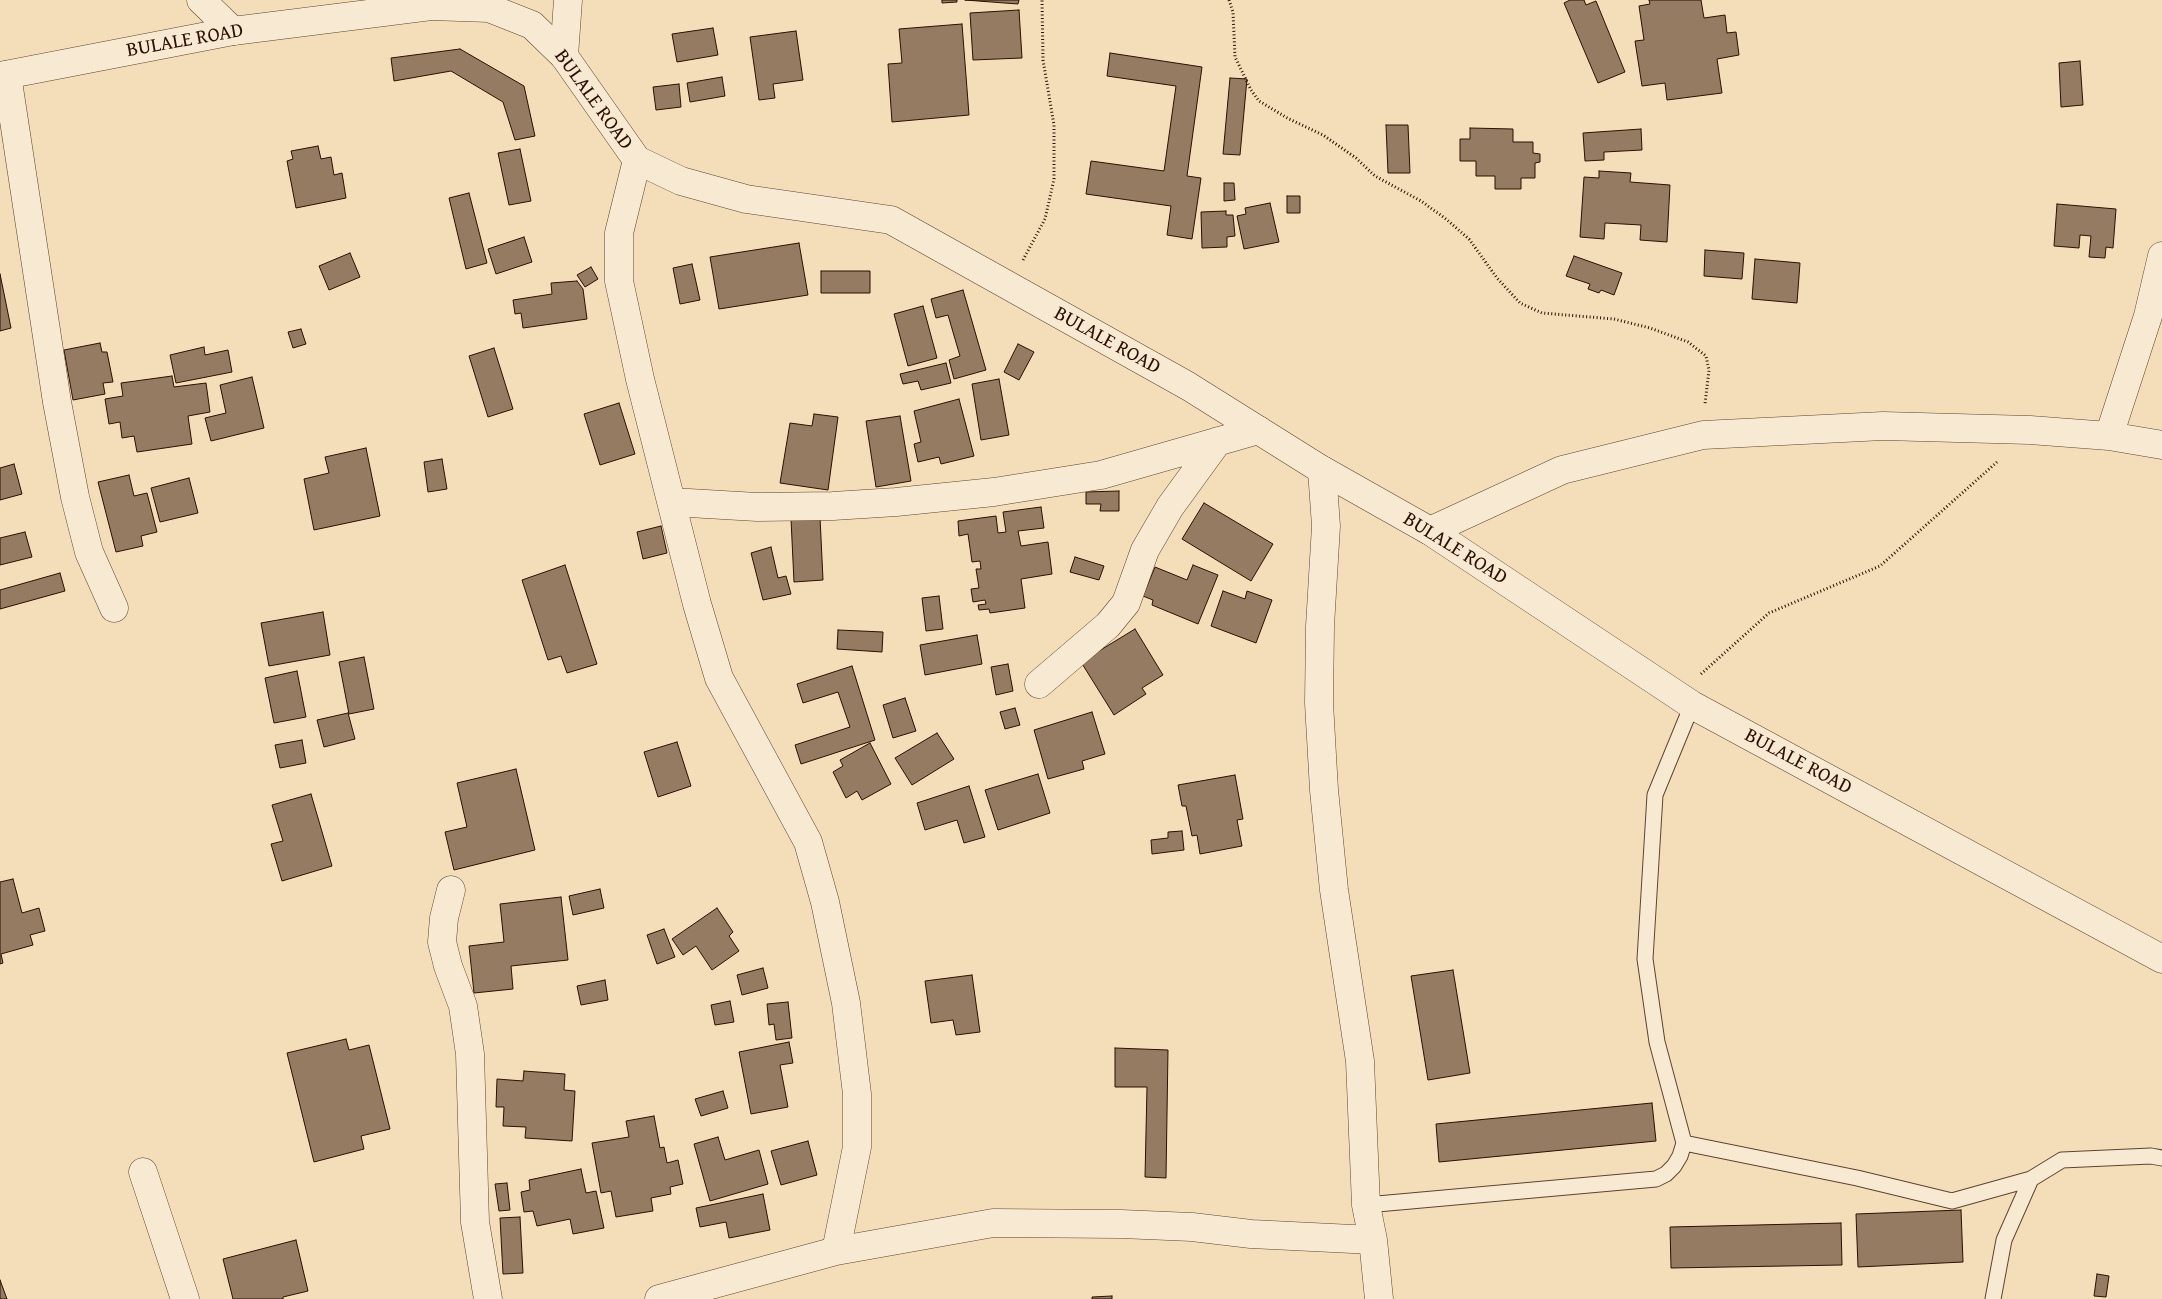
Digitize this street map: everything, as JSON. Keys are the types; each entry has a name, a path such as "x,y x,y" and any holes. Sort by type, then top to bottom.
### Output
{"street":[{"path":"201,0 233,31"},
{"path":"564,56 568,0"},
{"name":"BULALE ROAD","path":"4,76 233,31 432,6 489,8 532,26 564,56 636,160 680,181 746,199 891,220 1188,386 1322,470 1430,531 1685,700 2162,959"},
{"path":"4,76 57,402 75,497 89,552 114,608"},
{"path":"636,160 619,233 619,281 640,379 697,604 719,678 808,842 825,902 846,1003 858,1094 857,1147 836,1251"},
{"path":"2109,436 2148,316 2162,256"},
{"path":"1430,531 1562,470 1703,435 1883,426 2030,430 2109,436 2162,445"},
{"path":"672,502 757,507 833,506 984,493 1101,474 1258,430"},
{"path":"1039,684 1108,625 1126,603 1145,550 1170,507 1218,441"},
{"path":"1322,470 1326,526 1320,626 1319,703 1323,781 1334,890 1360,1061 1366,1205 1373,1240 1379,1299"},
{"path":"451,890 444,918 442,942 448,966 463,1006 470,1054 475,1222 488,1299"},
{"path":"143,1172 185,1299"},
{"path":"660,1299 836,1251 993,1223 1120,1224 1192,1227 1251,1234 1373,1240"}],"lane":[{"path":"1366,1205 1656,1179 1666,1174 1674,1166 1680,1156 1684,1143 1657,1042 1645,960 1655,795 1685,700"},
{"path":"1684,1143 1857,1178 1952,1201 2031,1179 2062,1160 2151,1156 2162,1158"},
{"path":"1992,1299 2004,1240 2031,1179"}],"path":[{"path":"1009,287 1045,219 1054,179 1054,125 1043,60 1042,0"},
{"path":"1229,0 1233,12 1234,57 1251,90 1259,101 1323,135 1356,158 1375,176 1421,201 1446,218 1470,239 1497,278 1520,303 1542,313 1614,319 1650,328 1688,342 1706,356 1710,370 1705,396 1703,435"},
{"path":"1685,700 1769,613 1880,566 1962,494 2030,430"}],"building":[{"path":"942,0 957,0 957,2 942,3"},
{"path":"965,0 1019,0 1018,4"},
{"path":"1570,0 1584,0 1586,5 1596,1 1625,72 1598,83 1564,3"},
{"path":"1649,0 1701,0 1704,18 1725,15 1727,33 1736,32 1739,55 1717,59 1722,93 1667,100 1665,83 1642,86 1635,41 1644,40 1639,6 1650,4"},
{"path":"1019,10 1022,58 973,60 970,13"},
{"path":"962,24 969,115 892,122 888,64 902,63 899,29"},
{"path":"713,28 718,55 677,62 672,34"},
{"path":"796,31 803,80 773,84 775,98 759,100 750,37"},
{"path":"460,49 524,86 535,136 515,140 503,102 451,71 394,81 391,58"},
{"path":"1110,53 1202,67 1187,176 1201,178 1192,239 1167,235 1171,206 1086,194 1091,161 1164,171 1176,86 1107,76"},
{"path":"2080,61 2083,105 2061,107 2059,63"},
{"path":"722,77 725,96 690,102 687,83"},
{"path":"1230,78 1247,79 1240,155 1223,154"},
{"path":"679,84 681,107 656,110 653,87"},
{"path":"1386,125 1408,125 1410,173 1388,173"},
{"path":"1470,128 1513,129 1513,142 1533,142 1533,153 1540,154 1540,162 1535,163 1535,178 1521,178 1521,189 1495,189 1495,176 1476,176 1476,161 1460,161 1460,139 1470,139"},
{"path":"1641,129 1642,150 1604,152 1604,160 1585,161 1583,133"},
{"path":"318,146 321,159 331,157 334,175 342,173 346,198 296,208 287,161 293,159 291,151"},
{"path":"520,149 531,201 509,205 498,153"},
{"path":"1599,171 1631,173 1630,182 1670,185 1667,242 1640,240 1641,225 1605,223 1604,239 1580,237 1584,177 1599,178"},
{"path":"1224,183 1234,183 1235,200 1224,201"},
{"path":"469,193 487,263 466,269 449,198"},
{"path":"1287,196 1300,196 1300,213 1287,213"},
{"path":"1270,203 1279,242 1244,249 1237,216 1246,214 1245,208"},
{"path":"2057,204 2116,209 2113,248 2106,247 2105,258 2089,257 2091,236 2080,235 2079,248 2054,246"},
{"path":"1226,211 1226,215 1233,215 1235,236 1227,237 1227,247 1202,248 1201,212"},
{"path":"524,237 532,262 496,274 488,249"},
{"path":"799,243 808,295 719,309 710,257"},
{"path":"1705,250 1744,253 1742,279 1704,276"},
{"path":"350,253 360,277 329,290 319,266"},
{"path":"1574,256 1622,273 1614,295 1601,290 1599,293 1588,289 1590,284 1566,276"},
{"path":"1755,259 1800,263 1797,303 1752,299"},
{"path":"692,264 700,300 680,304 673,268"},
{"path":"591,267 598,279 585,287 577,275"},
{"path":"821,271 870,271 870,293 821,293"},
{"path":"0,274 11,328 0,331"},
{"path":"577,281 583,289 587,319 523,328 521,313 515,314 513,300 552,294 551,283"},
{"path":"963,290 986,370 954,379 949,360 960,356 948,315 936,318 931,299"},
{"path":"923,306 937,358 908,366 894,314"},
{"path":"301,329 306,344 293,348 288,332"},
{"path":"100,343 102,352 107,352 113,382 103,383 105,394 73,400 64,350"},
{"path":"1018,344 1034,352 1019,380 1004,372"},
{"path":"204,347 205,355 228,350 232,372 176,383 170,355"},
{"path":"494,348 513,409 488,417 469,356"},
{"path":"946,363 951,383 921,390 918,381 903,384 900,374"},
{"path":"172,376 174,387 206,383 210,412 188,416 192,444 137,452 134,436 122,438 120,422 109,424 105,399 123,396 121,383"},
{"path":"252,377 264,428 211,441 205,418 226,413 220,385"},
{"path":"999,379 1009,435 981,440 972,384"},
{"path":"959,399 974,456 941,464 939,457 918,462 914,444 921,442 914,411"},
{"path":"619,403 635,454 600,465 584,414"},
{"path":"814,414 838,417 828,490 780,483 790,423 812,426"},
{"path":"900,416 911,481 876,487 866,421"},
{"path":"366,448 380,516 314,530 304,479 329,473 325,457"},
{"path":"442,459 447,489 428,492 424,462"},
{"path":"14,464 22,494 0,500 0,468"},
{"path":"129,475 134,496 147,493 157,532 141,536 143,546 116,552 98,482"},
{"path":"189,478 198,513 160,522 151,488"},
{"path":"1119,491 1119,511 1100,511 1101,504 1086,504 1086,492"},
{"path":"1204,503 1273,544 1251,581 1182,539"},
{"path":"1041,507 1044,528 1018,531 1021,546 1048,542 1052,574 1021,579 1025,608 990,613 989,609 979,610 978,605 986,604 985,600 973,602 971,589 979,588 976,569 981,569 980,561 972,562 968,534 959,536 958,521 996,516 998,533 1006,532 1003,512"},
{"path":"820,517 823,580 794,582 791,519"},
{"path":"661,526 667,553 643,559 637,532"},
{"path":"25,532 32,557 0,565 0,538"},
{"path":"771,547 778,578 786,576 791,594 763,600 751,553"},
{"path":"1075,557 1104,566 1099,580 1070,572"},
{"path":"565,565 597,664 567,673 561,656 548,660 522,580"},
{"path":"1193,565 1218,575 1198,624 1152,605 1153,600 1143,596 1155,567 1187,580"},
{"path":"60,573 65,591 0,609 0,590"},
{"path":"1223,591 1245,599 1247,591 1272,600 1256,643 1211,626"},
{"path":"939,596 943,629 926,631 922,598"},
{"path":"323,612 330,655 269,666 261,623"},
{"path":"1135,629 1163,675 1142,688 1146,694 1114,715 1081,662"},
{"path":"838,630 883,632 882,652 837,649"},
{"path":"977,635 982,664 925,675 920,645"},
{"path":"364,657 374,709 349,714 339,662"},
{"path":"1008,664 1013,691 996,695 991,667"},
{"path":"852,666 875,740 801,764 795,745 850,727 838,692 803,703 797,684"},
{"path":"297,671 306,717 274,723 265,678"},
{"path":"905,698 916,731 893,738 883,705"},
{"path":"1015,708 1020,725 1005,729 1000,712"},
{"path":"1092,712 1105,754 1082,761 1084,769 1048,779 1034,730"},
{"path":"348,713 355,739 324,747 317,720"},
{"path":"937,733 954,759 912,785 895,758"},
{"path":"302,740 306,763 280,768 275,745"},
{"path":"677,742 691,786 658,797 644,752"},
{"path":"870,743 891,784 862,800 857,791 846,798 833,772 843,766 840,760"},
{"path":"516,769 535,850 454,870 445,832 467,827 457,783"},
{"path":"1038,774 1050,813 998,830 985,790"},
{"path":"1235,775 1243,819 1237,820 1242,846 1200,854 1197,835 1192,836 1186,806 1182,806 1178,785"},
{"path":"969,786 985,837 964,843 957,820 925,830 917,803"},
{"path":"311,794 332,866 282,881 271,844 283,841 272,805"},
{"path":"1182,831 1184,850 1152,854 1151,840 1168,838 1168,832"},
{"path":"13,879 22,913 39,908 45,931 30,935 33,945 1,954 3,963 0,964 0,882"},
{"path":"600,889 604,908 573,915 569,896"},
{"path":"561,897 568,960 511,966 513,989 474,993 469,946 504,942 500,904"},
{"path":"717,908 733,932 729,936 739,951 712,970 696,946 683,955 672,939"},
{"path":"664,929 675,957 657,964 647,935"},
{"path":"763,968 768,988 742,995 737,975"},
{"path":"1453,970 1470,1073 1428,1080 1411,976"},
{"path":"972,975 980,1032 956,1035 953,1020 931,1023 925,981"},
{"path":"605,980 608,1000 581,1005 577,986"},
{"path":"730,1001 734,1022 715,1025 711,1005"},
{"path":"788,1002 792,1038 776,1040 774,1024 769,1025 767,1004"},
{"path":"346,1039 349,1050 369,1045 390,1129 361,1136 364,1149 314,1162 287,1053"},
{"path":"789,1042 793,1063 780,1065 788,1107 751,1114 739,1052"},
{"path":"1115,1048 1168,1050 1166,1178 1145,1177 1147,1087 1115,1087"},
{"path":"524,1071 565,1074 564,1090 575,1091 572,1141 525,1138 526,1127 503,1126 504,1107 496,1107 497,1079 523,1081"},
{"path":"723,1091 728,1108 701,1116 695,1099"},
{"path":"1652,1103 1656,1141 1439,1162 1436,1124"},
{"path":"654,1116 660,1148 664,1147 667,1163 678,1160 683,1184 670,1187 671,1194 651,1198 653,1211 616,1217 611,1191 601,1193 592,1143 629,1137 626,1121"},
{"path":"718,1137 725,1160 759,1150 768,1184 710,1201 694,1144"},
{"path":"808,1141 817,1175 781,1185 771,1151"},
{"path":"581,1169 586,1193 596,1191 604,1228 573,1234 570,1219 537,1226 533,1211 524,1212 521,1192 530,1190 529,1180"},
{"path":"507,1183 510,1210 499,1211 495,1184"},
{"path":"763,1194 770,1230 729,1238 726,1222 700,1227 696,1208"},
{"path":"1961,1210 1963,1262 1858,1267 1856,1214"},
{"path":"520,1217 523,1273 503,1274 500,1218"},
{"path":"1841,1223 1842,1265 1671,1268 1670,1227"},
{"path":"296,1240 308,1291 283,1297 283,1299 233,1299 223,1259"},
{"path":"2097,1274 2109,1276 2106,1297 2094,1296"},
{"path":"0,1280 7,1299 0,1299"},
{"path":"1112,1296 1112,1299 1092,1299 1092,1297"}]}
